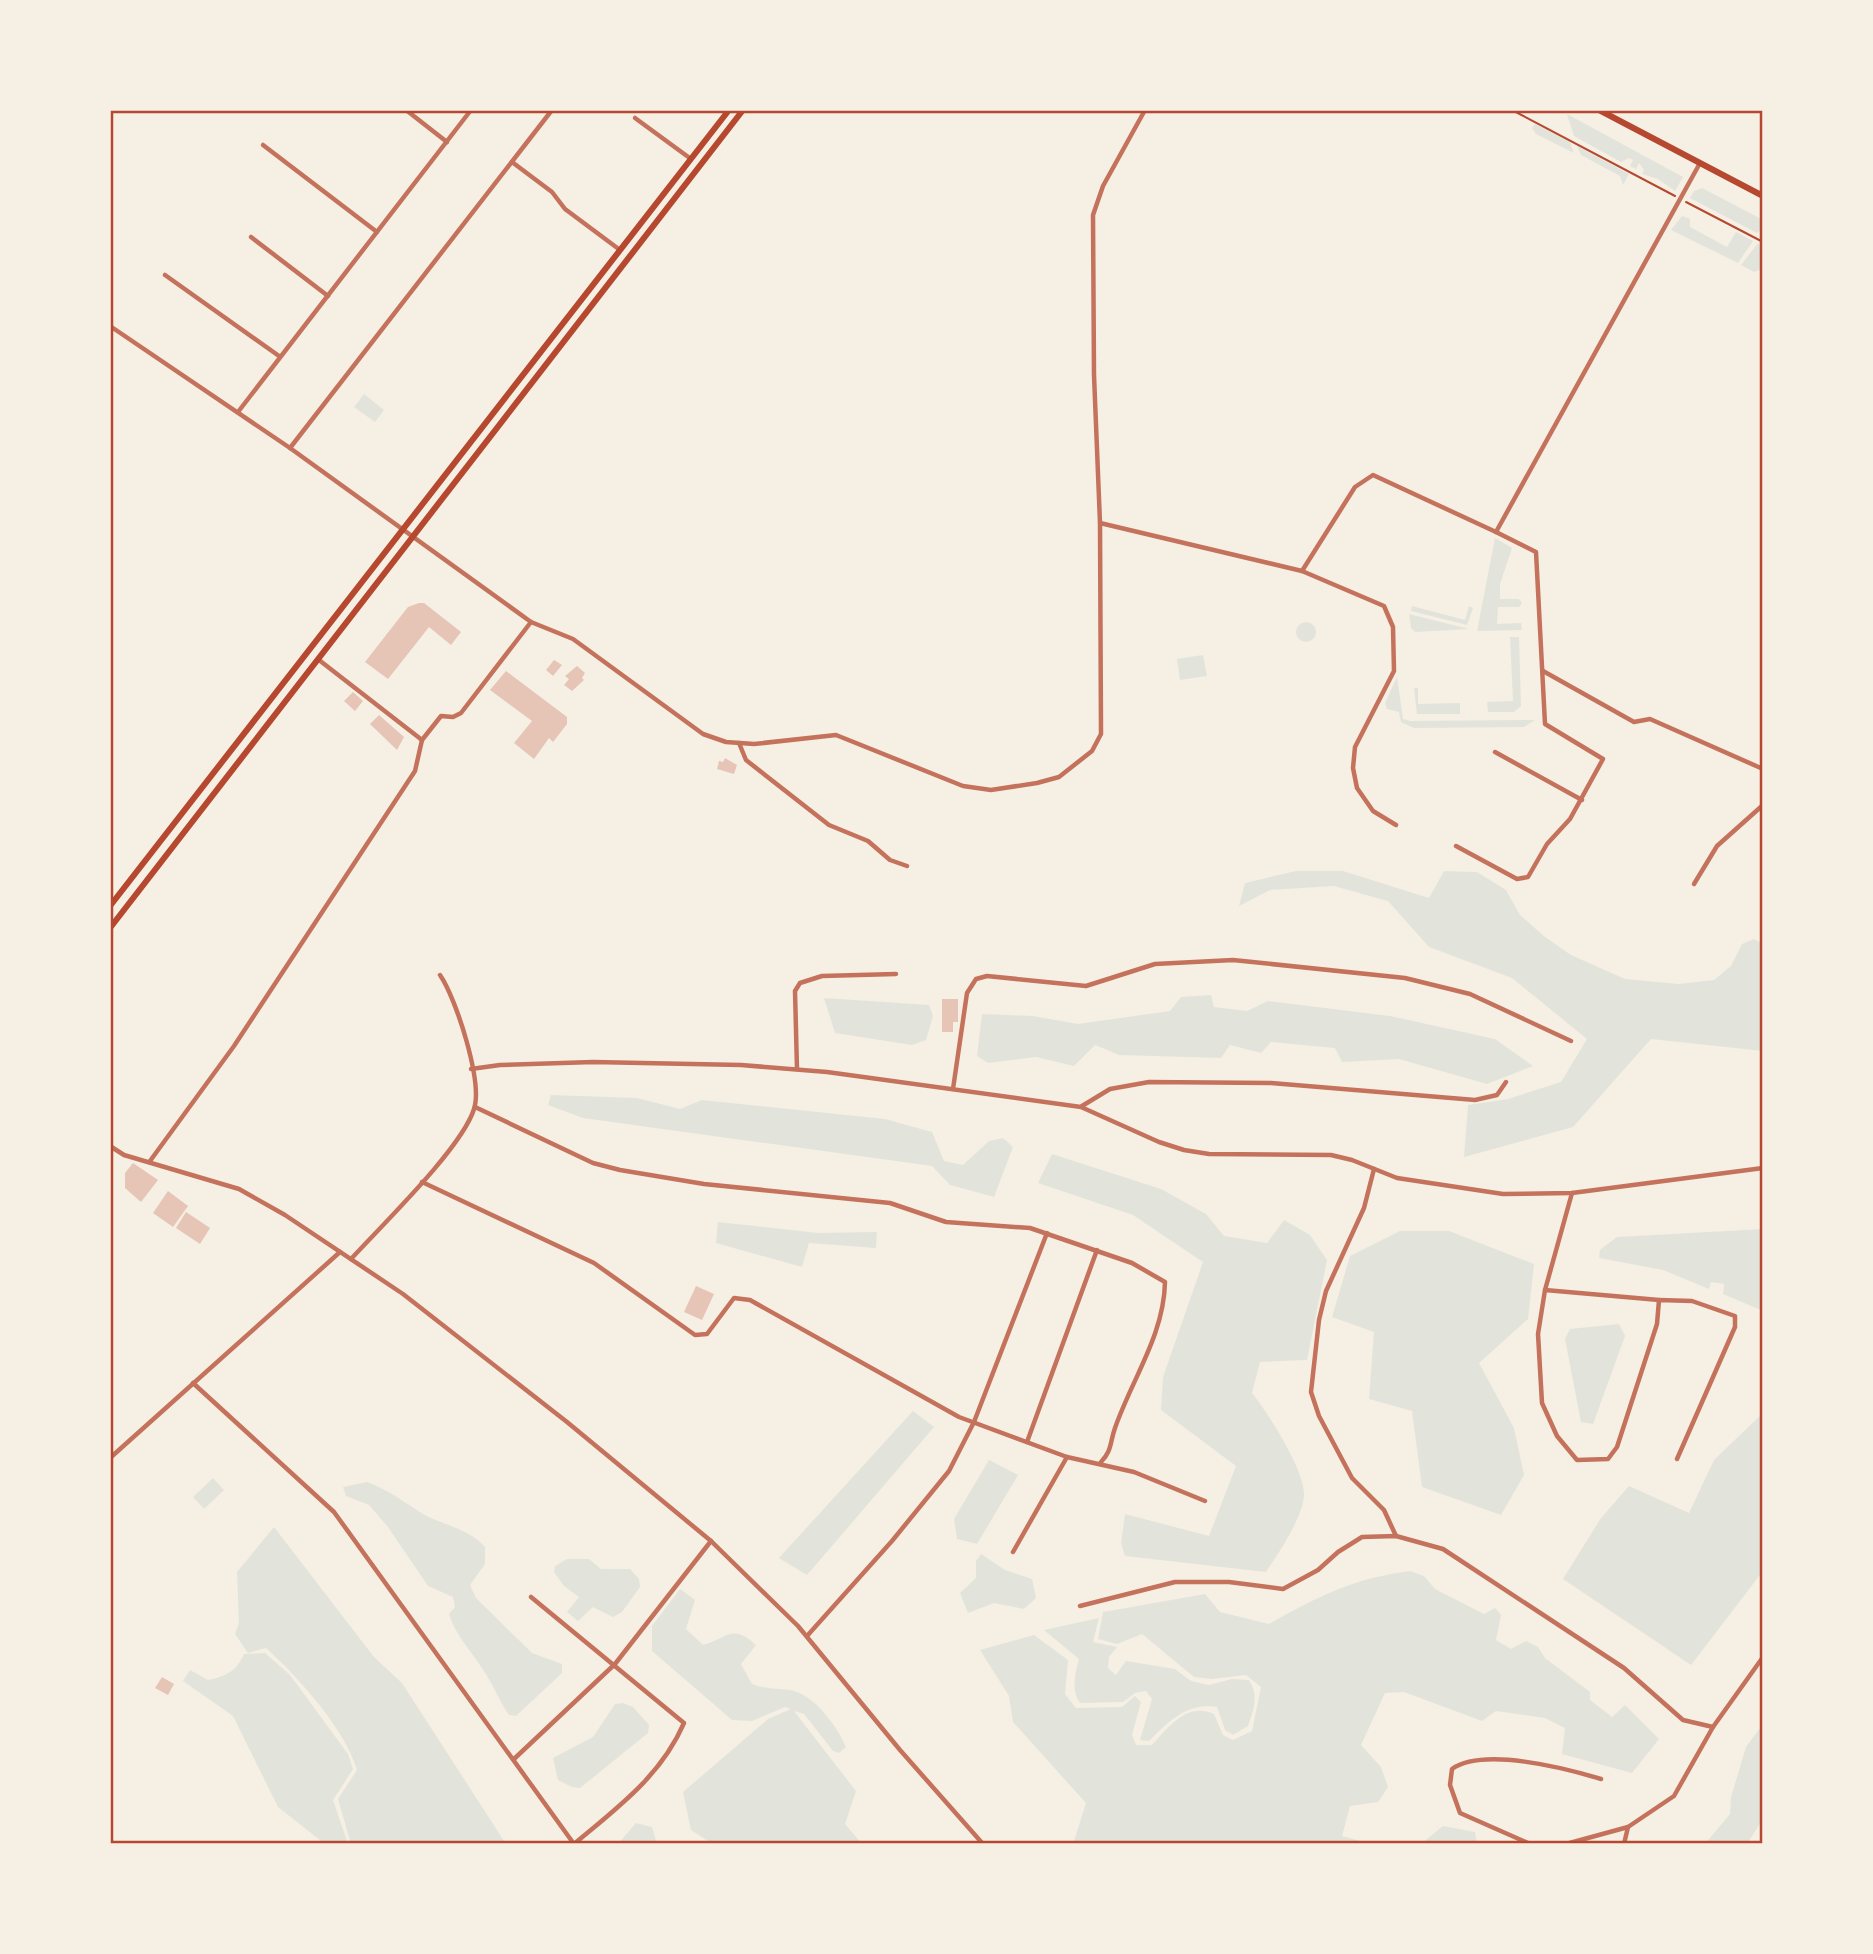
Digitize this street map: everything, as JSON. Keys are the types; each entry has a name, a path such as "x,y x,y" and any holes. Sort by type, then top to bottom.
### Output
{"main road":[{"path":"111,904 729,110"},
{"path":"110,928 743,110"},
{"path":"1599,110 1763,196"}],"street":[{"path":"406,110 447,142"},
{"path":"238,412 471,110"},
{"path":"290,448 552,110"},
{"path":"110,326 290,448 531,622 573,639 703,734 739,743 787,742 836,735 973,789 991,790 1037,783 1067,772 1092,751 1102,727 1093,215 1103,186 1145,110"},
{"path":"635,118 691,159"},
{"path":"263,145 377,232"},
{"path":"512,162 552,192 565,209 620,250"},
{"path":"1496,532 1700,163"},
{"path":"251,237 328,296"},
{"path":"165,275 279,356"},
{"path":"1303,571 1355,486 1373,475 1536,552 1545,724 1603,759 1582,800 1548,844 1533,872 1523,879 1517,879 1456,846"},
{"path":"1100,523 1303,571 1384,606 1391,617 1395,637 1394,671 1355,747 1353,768 1357,788 1373,811 1396,825"},
{"path":"150,1161 234,1046 415,771 422,740 440,716 453,717 461,713 531,622"},
{"path":"319,660 422,740"},
{"path":"1543,671 1634,722 1650,719 1763,769"},
{"path":"739,743 746,760 829,825 868,841 890,860 906,866"},
{"path":"1495,752 1582,800"},
{"path":"1694,884 1717,846 1763,805"},
{"path":"111,904 123,911"},
{"path":"953,1089 967,993 976,979 987,976 1086,986 1155,964 1233,960 1405,978 1470,994 1572,1041"},
{"path":"797,1069 795,991 800,982 822,976 896,974"},
{"path":"351,1259 422,1182 467,1125 475,1107 471,1069 461,1022 452,992 440,975"},
{"path":"471,1069 500,1065 593,1062 797,1069 1082,1107 1159,1142 1184,1150 1209,1154 1331,1155 1397,1178 1503,1194 1572,1193 1763,1168"},
{"path":"1082,1107 1110,1089 1136,1083 1270,1083 1475,1100 1497,1095 1506,1082"},
{"path":"475,1107 593,1163 620,1170 704,1184 890,1203 946,1222 1030,1228 1132,1263 1165,1282 1158,1326 1114,1430 1110,1453 1101,1462"},
{"path":"110,1146 124,1155 239,1189 351,1259 403,1294 712,1541 807,1636 900,1750 983,1844"},
{"path":"1374,1169 1364,1208 1326,1291 1319,1320 1311,1392 1319,1416 1352,1478 1384,1510 1396,1536"},
{"path":"422,1182 594,1263 695,1335 707,1334 734,1298 750,1300 949,1411 1067,1457 1101,1462 1135,1472 1205,1502"},
{"path":"1572,1193 1545,1290 1538,1334 1542,1403 1557,1436 1577,1460 1608,1460 1616,1447 1657,1324 1659,1300"},
{"path":"807,1636 892,1541 948,1471 974,1422 1047,1233"},
{"path":"1027,1442 1097,1251"},
{"path":"110,1458 340,1252"},
{"path":"1545,1290 1692,1301 1735,1316 1735,1327 1677,1459"},
{"path":"193,1383 334,1512 574,1844 640,1788 676,1740 684,1723 531,1597"},
{"path":"1013,1552 1067,1457"},
{"path":"1080,1606 1175,1582 1229,1582 1283,1589 1318,1570 1344,1547 1362,1537 1396,1536 1443,1549 1623,1668 1683,1720 1713,1727"},
{"path":"514,1759 615,1664 712,1541"},
{"path":"1566,1844 1628,1826 1661,1807 1674,1796 1713,1727 1763,1657"},
{"path":"1530,1844 1460,1813 1450,1785 1452,1769 1464,1760 1498,1759 1601,1779"},
{"path":"1624,1844 1628,1826"}],"path":[{"path":"1512,110 1763,242"}],"shaded area":[{"path":"1567,114 1683,177 1675,191 1658,179 1642,174 1644,170 1639,163 1636,169 1630,166 1633,160 1629,158 1621,162 1574,136"},
{"path":"1535,124 1570,142 1574,153 1536,134 1532,128"},
{"path":"1577,146 1629,174 1623,185 1620,176 1581,155"},
{"path":"1702,188 1763,220 1763,228 1757,233 1690,198 1694,191"},
{"path":"1682,216 1690,219 1690,227 1727,247 1736,232 1753,241 1738,263 1671,230"},
{"path":"1758,243 1763,251 1763,269 1754,272 1741,265"},
{"path":"364,394 384,410 375,422 354,407"},
{"path":"1495,538 1512,548 1500,584 1500,599 1519,599 1522,603 1519,607 1498,607 1497,624 1521,623 1522,630 1477,631"},
{"path":"1412,606 1465,620 1469,606 1473,608 1467,625 1411,611"},
{"path":"1409,614 1469,629 1415,632 1411,628"},
{"path":"1306,622 1313,625 1316,632 1313,639 1306,642 1299,639 1296,632 1299,625"},
{"path":"1510,637 1519,637 1521,706 1514,712 1488,712 1487,702 1513,701"},
{"path":"1203,655 1207,676 1180,680 1177,659"},
{"path":"1397,677 1403,719 1535,720 1524,727 1414,728 1401,722 1399,712 1387,709 1385,703"},
{"path":"1414,688 1418,688 1418,704 1460,703 1460,714 1417,714"},
{"path":"1296,871 1343,871 1429,898 1444,871 1477,872 1506,890 1520,915 1545,937 1571,955 1625,979 1679,984 1714,980 1731,966 1742,944 1754,939 1763,944 1763,1051 1651,1039 1573,1127 1464,1157 1468,1105 1508,1099 1561,1082 1587,1039 1512,978 1429,947 1388,901 1334,886 1270,890 1239,906 1245,883"},
{"path":"1211,995 1214,1007 1247,1011 1268,1001 1390,1016 1495,1039 1533,1066 1487,1084 1399,1059 1342,1062 1335,1048 1271,1042 1261,1053 1230,1045 1221,1058 1119,1055 1095,1045 1074,1066 1036,1057 988,1063 977,1056 982,1014 1033,1016 1078,1024 1170,1011 1181,997"},
{"path":"824,998 929,1005 933,1016 926,1040 912,1045 835,1033"},
{"path":"551,1095 637,1098 680,1109 702,1100 885,1119 932,1132 944,1161 963,1165 989,1141 1003,1138 1013,1147 994,1197 950,1185 932,1166 583,1118 548,1105"},
{"path":"1052,1154 1161,1189 1206,1214 1224,1236 1267,1243 1284,1220 1310,1235 1327,1260 1307,1360 1260,1362 1252,1393 1292,1456 1304,1494 1295,1524 1266,1572 1125,1556 1121,1543 1125,1514 1209,1536 1236,1466 1161,1410 1163,1377 1203,1262 1133,1215 1038,1183"},
{"path":"718,1222 818,1233 877,1232 876,1248 809,1243 802,1267 716,1243"},
{"path":"1763,1229 1763,1311 1723,1294 1724,1284 1711,1282 1709,1289 1663,1270 1599,1258 1600,1250 1617,1237"},
{"path":"1400,1231 1449,1231 1534,1264 1528,1319 1479,1363 1514,1428 1524,1475 1501,1515 1422,1487 1412,1411 1369,1399 1374,1332 1332,1317 1350,1256"},
{"path":"1619,1324 1625,1336 1593,1424 1581,1422 1565,1339 1570,1329"},
{"path":"913,1411 934,1427 807,1575 779,1558"},
{"path":"1763,1413 1763,1571 1691,1665 1563,1579 1601,1518 1629,1486 1689,1513 1714,1460"},
{"path":"989,1460 1018,1475 977,1544 957,1539 954,1519"},
{"path":"213,1478 224,1490 204,1509 193,1497"},
{"path":"367,1482 389,1492 423,1514 464,1531 479,1541 485,1547 485,1564 470,1585 476,1598 532,1653 562,1664 562,1673 516,1716 509,1715 456,1630 449,1614 455,1607 453,1597 428,1586 388,1527 369,1505 346,1496 343,1487"},
{"path":"274,1527 374,1657 402,1683 506,1844 351,1844 338,1799 357,1770 351,1754 319,1704 279,1660 266,1648 248,1653 235,1634 239,1623 237,1572"},
{"path":"981,1554 1005,1570 1032,1579 1036,1598 1024,1609 994,1603 968,1613 960,1593 976,1578 976,1561"},
{"path":"567,1559 589,1559 601,1569 630,1569 639,1579 640,1587 622,1612 613,1617 593,1607 578,1621 567,1612 579,1597 564,1586 554,1572 555,1566"},
{"path":"1410,1571 1424,1576 1435,1589 1484,1614 1495,1608 1501,1615 1496,1640 1511,1649 1526,1641 1538,1647 1545,1658 1590,1692 1590,1700 1612,1717 1625,1705 1659,1739 1632,1773 1562,1754 1565,1728 1545,1718 1496,1711 1482,1721 1404,1692 1385,1693 1361,1745 1381,1767 1388,1787 1378,1802 1350,1806 1342,1836 1371,1844 1073,1844 1086,1803 1013,1722 1009,1696 980,1650 1034,1635 1068,1660 1065,1694 1076,1708 1122,1707 1135,1696 1141,1702 1132,1735 1136,1745 1152,1745 1179,1718 1195,1711 1214,1714 1223,1735 1233,1740 1252,1731 1261,1687 1246,1675 1212,1679 1194,1677 1142,1634 1117,1644 1098,1639 1103,1612 1205,1594 1220,1612 1269,1624 1336,1590 1371,1578"},
{"path":"680,1589 695,1600 686,1629 703,1645 735,1633 748,1638 756,1645 741,1664 752,1684 799,1693 816,1704 831,1721 846,1747 839,1753 833,1751 804,1714 794,1711 856,1791 845,1824 862,1844 708,1841 691,1830 683,1792 768,1719 791,1709 785,1707 752,1721 732,1720 652,1651 652,1626"},
{"path":"1099,1618 1093,1642 1117,1647 1109,1657 1108,1668 1116,1675 1126,1661 1175,1669 1191,1681 1209,1685 1232,1679 1249,1680 1255,1697 1248,1726 1233,1735 1225,1730 1217,1707 1197,1707 1171,1720 1149,1741 1140,1740 1152,1699 1146,1691 1135,1693 1123,1702 1080,1703 1075,1687 1079,1659 1044,1630"},
{"path":"265,1653 290,1675 348,1754 353,1769 333,1800 348,1844 325,1844 278,1807 233,1716 183,1681 190,1670 208,1680 220,1677 238,1665 244,1654"},
{"path":"623,1703 633,1707 649,1725 648,1733 580,1788 558,1780 553,1758 593,1737 615,1704"},
{"path":"1763,1724 1763,1819 1747,1844 1705,1844 1730,1814 1731,1797 1746,1747"},
{"path":"636,1823 652,1827 657,1844 618,1844"},
{"path":"1443,1826 1475,1832 1477,1844 1421,1844"}],"building":[{"path":"424,603 461,632 451,645 429,627 388,679 365,662 408,607"},
{"path":"554,660 562,665 553,676 546,670"},
{"path":"577,666 585,673 582,678 584,680 572,691 564,685 569,679 565,676"},
{"path":"506,671 567,717 567,724 553,742 549,738 534,759 514,743 532,721 490,690"},
{"path":"353,692 363,701 355,711 344,701"},
{"path":"379,715 404,737 397,750 370,724"},
{"path":"725,758 737,765 734,774 717,769 719,761 723,762"},
{"path":"942,999 958,999 958,1022 953,1022 953,1032 942,1032"},
{"path":"133,1163 158,1180 141,1202 125,1188 125,1173"},
{"path":"168,1191 188,1206 173,1227 153,1213"},
{"path":"186,1212 210,1228 200,1244 176,1228"},
{"path":"696,1286 714,1294 702,1320 684,1312"},
{"path":"162,1677 174,1684 168,1695 155,1688"}]}
